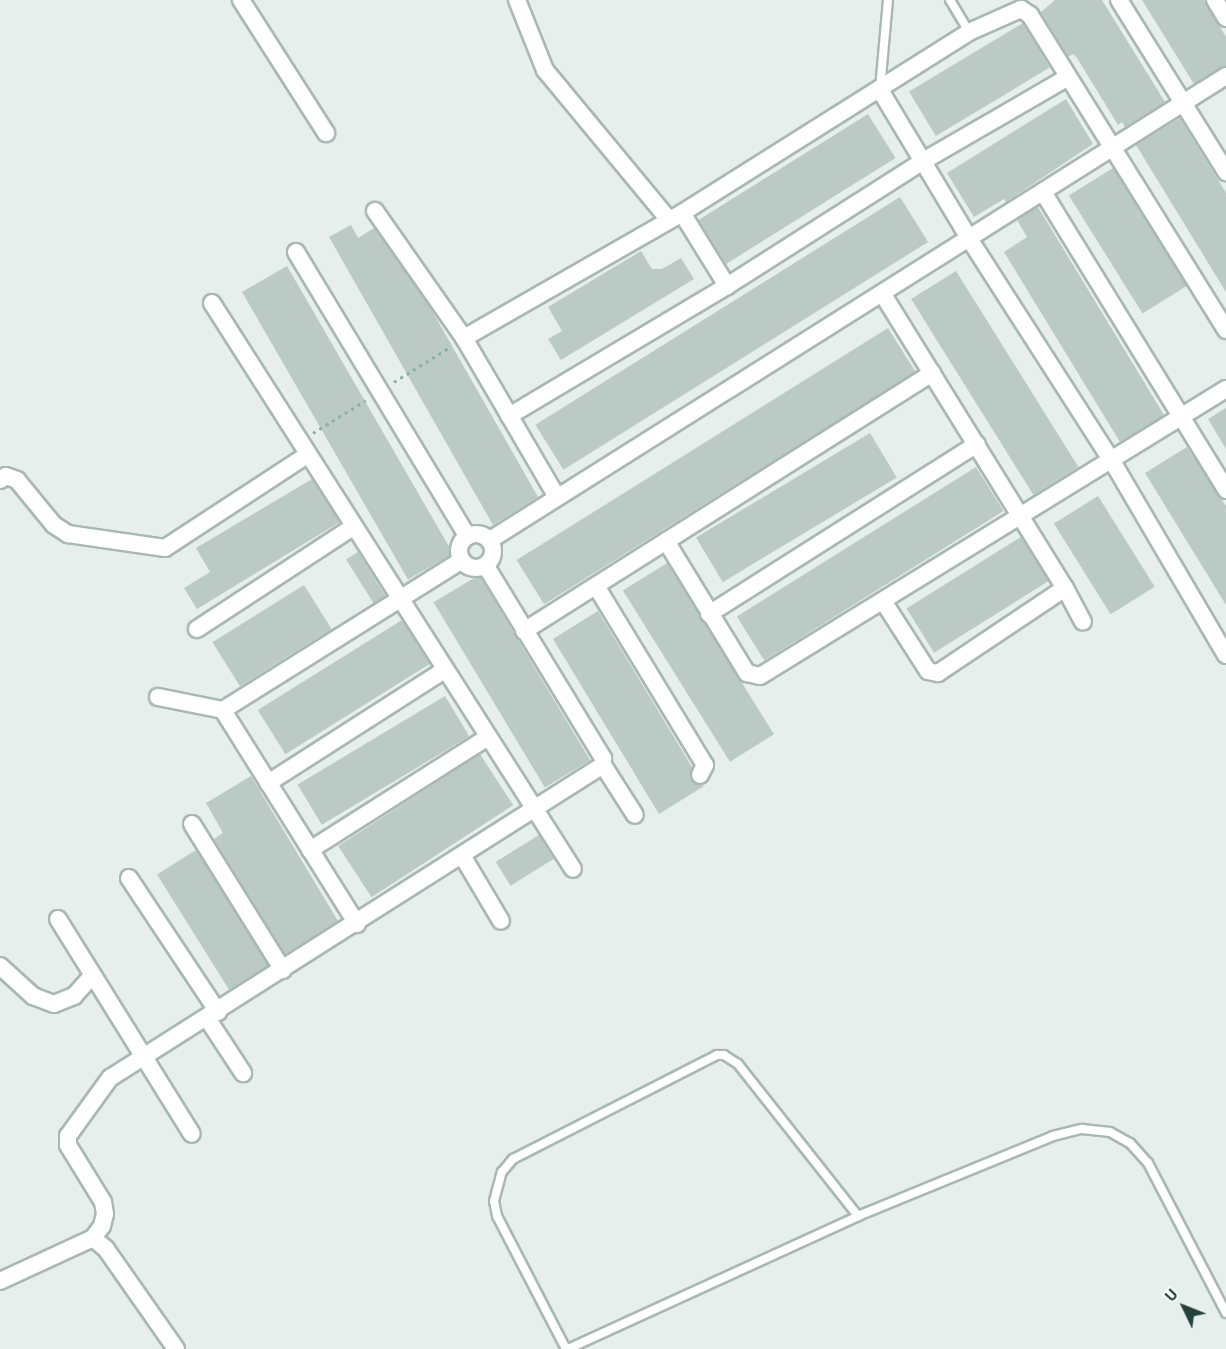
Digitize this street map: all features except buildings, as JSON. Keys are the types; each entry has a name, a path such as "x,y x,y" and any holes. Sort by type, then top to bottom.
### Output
{"street":[{"path":"241,0 326,133"},
{"path":"517,0 545,70 675,216 727,286"},
{"path":"1119,0 1226,172"},
{"path":"1215,0 1226,18"},
{"path":"464,338 675,216 969,32 1016,9 1026,11 1226,330"},
{"path":"490,540 970,240 1226,76"},
{"path":"509,416 727,286 925,160 1068,77"},
{"path":"879,90 925,160 970,240 1112,461 1226,655"},
{"path":"1043,192 1226,490"},
{"path":"375,211 464,338 557,497"},
{"path":"296,252 467,536"},
{"path":"882,293 1021,515 1083,622"},
{"path":"212,303 573,869"},
{"path":"524,631 932,373"},
{"path":"666,542 710,614 753,677 760,676 1226,389"},
{"path":"710,614 976,444"},
{"path":"0,480 6,476 17,480 54,525 68,534 165,548 307,455"},
{"path":"197,629 353,527"},
{"path":"479,534 490,540 493,554 485,566 472,568 462,560 459,547 467,536 479,534"},
{"path":"158,696 222,710 462,560"},
{"path":"485,566 603,758 603,765 635,815"},
{"path":"596,586 705,765 700,775"},
{"path":"883,601 932,674 1065,588"},
{"path":"268,783 445,670"},
{"path":"222,710 357,924"},
{"path":"310,850 488,737"},
{"path":"0,1281 93,1238 105,1214 103,1202 71,1152 69,1136 110,1078 463,857 603,765"},
{"path":"192,824 284,970"},
{"path":"463,857 501,921"},
{"path":"129,878 213,1015 243,1072"},
{"path":"58,919 143,1059 192,1134"},
{"path":"0,966 33,996 54,1004 74,996 93,975"},
{"path":"93,1238 106,1249 176,1349"}],"lane":[{"path":"879,90 888,0"},
{"path":"950,0 969,32"},
{"path":"858,1216 738,1064 724,1055 717,1055 513,1159 502,1172 494,1201 497,1216 567,1349 858,1216 1053,1136 1082,1128 1110,1132 1130,1143 1148,1163 1226,1313"}]}
